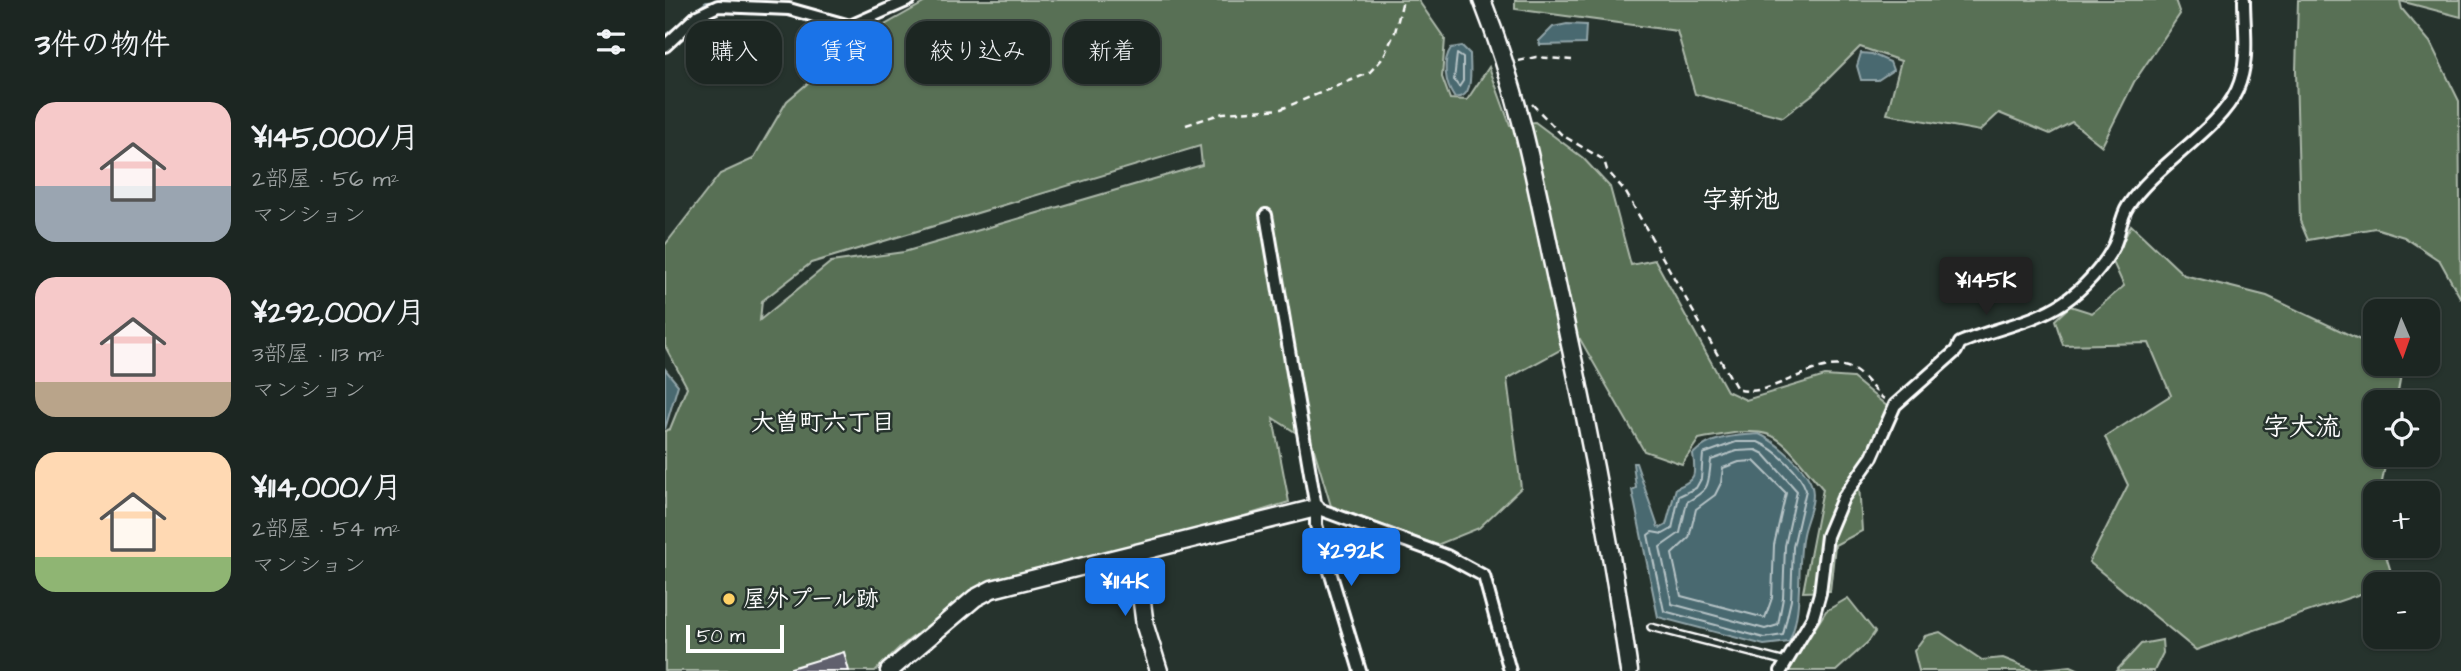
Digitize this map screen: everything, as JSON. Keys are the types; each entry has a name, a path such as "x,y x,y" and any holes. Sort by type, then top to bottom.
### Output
{"street":[{"path":"665,46 689,22 718,6 789,9 850,26 909,0"},
{"path":"1482,0 1504,55 1532,159 1615,573 1629,671"},
{"path":"1784,667 1813,617 1820,593 1824,548 1831,525 1843,498 1880,442 1895,405 1956,351 1960,343 2041,315 2066,300 2103,264 2115,245 2127,208 2149,180 2219,116 2237,92 2246,48 2244,0"},
{"path":"1266,215 1316,508 1316,525 1360,671"},
{"path":"889,671 975,598 992,589 1316,508 1447,556 1484,576 1510,671"},
{"path":"1136,555 1145,626 1159,671"}],"lane":[{"path":"1651,627 1784,667"}],"path":[{"path":"1186,125 1223,113 1281,108 1369,73 1383,58 1395,32 1403,0"},
{"path":"1522,72 1518,60 1536,57 1572,60"},
{"path":"1529,94 1532,105 1562,135 1604,160 1607,170 1625,191 1737,389 1751,391 1826,367 1844,366 1853,370 1875,392 1895,405"}],"green space":[{"path":"929,0 1418,0 1445,39 1442,77 1450,99 1467,100 1489,67 1510,125 1535,122 1583,158 1610,187 1631,265 1655,260 1727,391 1746,400 1825,376 1853,378 1888,407 1874,442 1858,469 1862,531 1835,545 1830,591 1803,592 1823,489 1793,454 1772,436 1760,432 1699,439 1682,464 1644,451 1580,339 1507,379 1521,488 1479,528 1437,545 1331,506 1312,443 1273,418 1289,502 952,607 901,646 875,671 665,671 665,431 670,429 687,387 665,346 665,245 720,174 753,159 787,101 807,84 892,84 892,21","holes":["1200,146 1202,165 904,252 831,262 760,320 762,301 811,263"]},
{"path":"1515,0 2175,0 2180,14 2134,82 2102,146 2072,122 2050,134 1999,113 1980,131 1887,114 1901,61 1860,47 1813,94 1783,117 1695,94 1677,31 1515,9"},
{"path":"2298,0 2461,0 2461,17 2400,1 2402,9 2430,42 2459,101 2461,299 2440,261 2404,237 2375,228 2308,240 2300,221 2296,71"},
{"path":"2131,225 2184,275 2267,296 2363,341 2363,376 2401,376 2398,390 2363,390 2363,467 2385,467 2382,481 2363,481 2363,558 2387,558 2391,572 2363,572 2363,593 2196,650 2089,562 2128,485 2105,437 2171,395 2149,343 2063,345 2055,320 2070,306 2092,313 2124,286 2113,262"},
{"path":"1848,598 1875,632 1868,642 1836,671 1788,671 1826,611"},
{"path":"1940,632 1982,660 2003,658 2033,670 2071,666 2082,671 1919,671 1914,651 1925,636"},
{"path":"2162,640 2163,653 2154,671 2116,671 2141,644"}],"water":[{"path":"1567,24 1586,25 1585,44 1540,45 1539,41 1553,27"},
{"path":"1462,46 1470,54 1470,82 1465,94 1454,97 1447,79 1446,59 1451,48"},
{"path":"1861,53 1872,54 1890,62 1893,70 1878,80 1861,80 1857,66"},
{"path":"665,369 678,385 665,429"},
{"path":"1759,434 1782,449 1798,464 1809,480 1813,493 1801,547 1794,629 1789,642 1764,645 1658,617 1632,490 1636,488 1633,463 1636,463 1658,527 1661,528 1666,525 1676,488 1693,476 1693,454 1715,440"}],"building":[{"path":"844,652 849,671 791,671 791,668"}],"waterway":[{"path":"665,36 706,3 726,0"},
{"path":"738,0 748,0"}],"place":[{"name":"屋外プール跡","path":"729,599"}],"district":[{"name":"字新池","path":"1741,200"},
{"name":"大曽町六丁目","path":"823,423"},
{"name":"字大流","path":"2302,427"}]}
